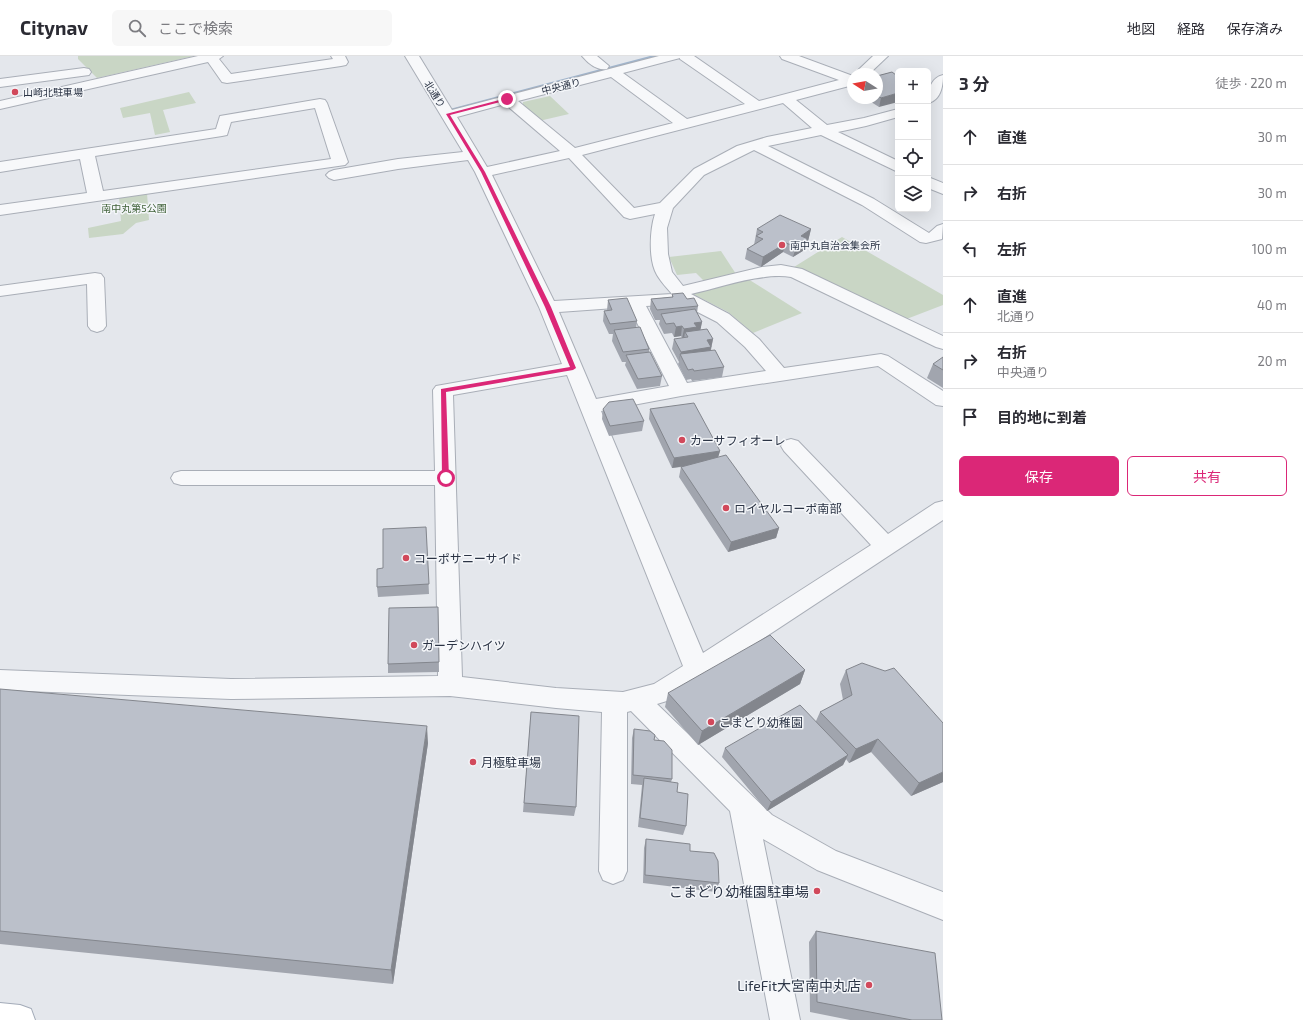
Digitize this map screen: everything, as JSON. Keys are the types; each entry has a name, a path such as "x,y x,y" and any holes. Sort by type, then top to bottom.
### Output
{"main road":[{"path":"0,1018 20,1020"}],"street":[{"path":"0,105 213,57 227,79 341,62 338,56"},
{"name":"北通り","path":"412,56 483,172 548,307 697,669"},
{"path":"589,56 684,124"},
{"name":"中央通り","path":"445,111 507,99 608,69 641,56"},
{"name":"中央通り","path":"445,111 608,69 674,56"},
{"path":"685,56 757,106"},
{"path":"787,56 847,79"},
{"path":"868,68 881,56"},
{"path":"71,60 84,72 94,85"},
{"path":"0,83 84,72"},
{"path":"931,103 943,79"},
{"path":"483,172 572,153 847,83"},
{"path":"507,99 572,153 630,214 665,207"},
{"path":"786,99 825,131 895,166"},
{"path":"0,167 222,132 225,119 320,103 340,162 0,210"},
{"path":"779,375 752,342 723,318 682,296 664,273 660,254 659,228 665,207 699,172 742,148 866,122 895,114"},
{"path":"755,145 868,202 926,238 936,236 943,230"},
{"path":"87,154 96,196"},
{"path":"334,175 398,164 473,155"},
{"path":"931,183 943,189"},
{"path":"548,307 635,302 682,296 762,272 781,270 796,273 943,343"},
{"path":"0,291 95,278 98,326"},
{"path":"635,302 681,390"},
{"path":"590,407 681,390 881,360 943,400"},
{"path":"450,686 443,390 573,368"},
{"path":"791,446 886,546"},
{"path":"181,478 446,478"},
{"path":"0,680 231,689 450,686 556,698 625,701 660,693 943,508"},
{"path":"625,701 762,824 827,861 943,906"},
{"path":"613,871 625,701"},
{"path":"743,807 785,1020"}],"green space":[{"path":"78,56 194,56 97,78 78,59"},
{"path":"189,92 196,103 163,110 170,132 155,135 150,113 123,118 120,108"},
{"path":"550,96 569,114 539,121 523,105 523,102"},
{"name":"南中丸第5公園","path":"147,193 149,220 136,223 123,234 89,238 88,228 121,221 119,197"},
{"path":"842,237 943,295 943,305 904,320 794,267"},
{"path":"721,251 736,274 704,281 696,273 677,275 669,257"},
{"path":"748,279 802,313 753,333 728,312 691,293"}],"building":[{"path":"892,72 895,74 895,94 883,97 883,74"},
{"path":"780,215 811,229 801,236 808,239 796,247 786,243 763,257 747,249 763,239 756,236 763,232 757,229"},
{"path":"683,293 687,299 694,298 698,306 657,310 651,299 673,297 672,294"},
{"path":"627,298 637,321 610,324 604,311 612,310 608,300"},
{"path":"695,309 702,322 694,323 697,327 684,329 682,326 676,327 674,323 666,324 661,314"},
{"path":"640,327 649,349 623,352 614,330"},
{"path":"707,329 713,339 707,340 711,347 681,352 674,339 688,337 685,332"},
{"path":"715,350 724,367 694,371 693,369 688,370 680,354"},
{"path":"650,352 662,376 638,379 626,355"},
{"path":"943,357 943,370 933,364"},
{"path":"633,399 644,421 610,426 603,409 609,402"},
{"name":"カーサフィオーレ","path":"694,403 720,451 674,458 650,409"},
{"name":"ロイヤルコーポ南部","path":"726,455 779,528 731,542 681,467"},
{"name":"コーポサニーサイド","path":"426,527 429,584 377,587 377,569 383,568 383,529"},
{"name":"ガーデンハイツ","path":"438,607 439,662 388,664 389,608"},
{"path":"770,635 805,670 702,731 668,693"},
{"path":"862,663 885,671 894,668 943,723 943,772 919,783 878,739 856,749 820,712 852,695 846,670"},
{"path":"0,689 427,726 391,970 0,931"},
{"path":"800,705 848,755 771,802 725,748"},
{"path":"531,712 579,716 576,807 524,803"},
{"path":"634,729 650,731 655,735 654,740 664,741 672,750 672,779 633,775"},
{"path":"644,778 678,783 677,792 688,794 686,826 640,818"},
{"path":"646,839 690,844 690,851 714,853 718,861 719,883 645,875"},
{"path":"816,931 935,953 942,1020 912,1020 817,1002"}],"waterway":[{"path":"449,110 656,56"}],"place":[{"name":"山崎北駐車場","path":"15,92"},
{"name":"南中丸自治会集会所","path":"782,245"},
{"name":"カーサフィオーレ","path":"682,440"},
{"name":"ロイヤルコーポ南部","path":"726,508"},
{"name":"コーポサニーサイド","path":"406,558"},
{"name":"ガーデンハイツ","path":"414,645"},
{"name":"こまどり幼稚園","path":"711,722"},
{"name":"月極駐車場","path":"473,762"},
{"name":"こまどり幼稚園駐車場","path":"817,891"},
{"name":"LifeFit大宮南中丸店","path":"869,985"}],"route":[{"path":"446,478 443,390 573,368 548,307 483,172 448,114 507,99"}]}
